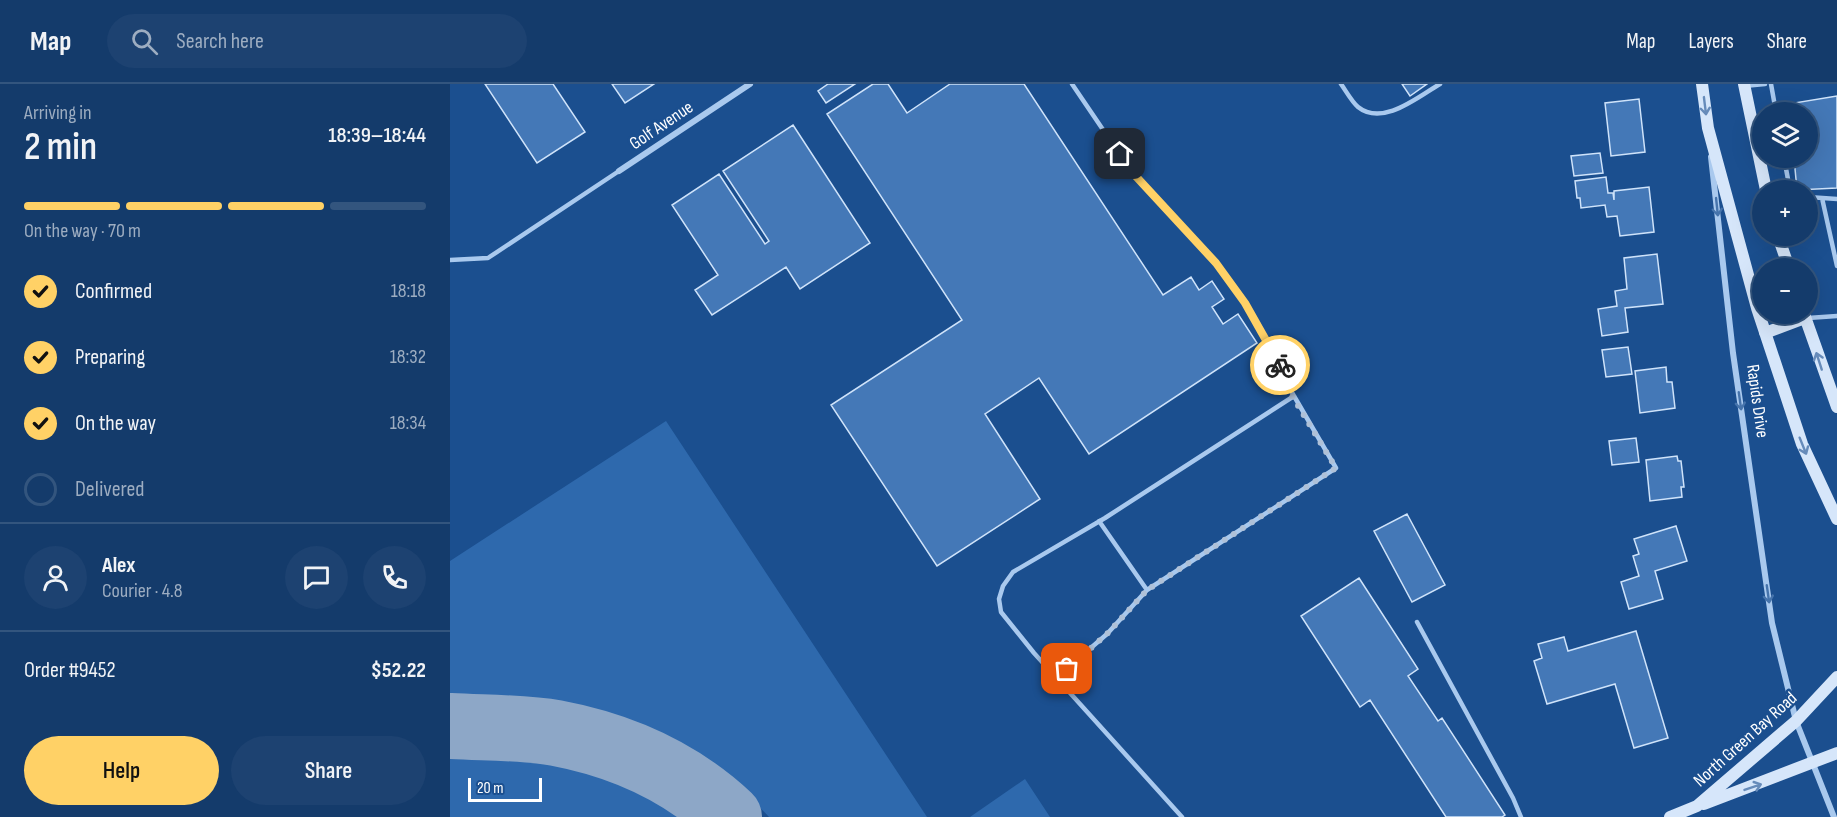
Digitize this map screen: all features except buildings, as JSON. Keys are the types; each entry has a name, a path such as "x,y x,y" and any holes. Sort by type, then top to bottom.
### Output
{"street":[{"name":"Golf Avenue","path":"619,171 750,84"},
{"name":"Rapids Drive","path":"1702,84 1732,353 1770,612 1796,721 1834,817"},
{"path":"1744,85 1764,180"},
{"path":"1708,128 1765,333 1802,444 1837,519"},
{"path":"1765,333 1786,324"},
{"path":"1807,324 1837,407"},
{"name":"North Green Bay Road","path":"1670,817 1697,806 1796,721 1837,677"},
{"path":"1697,806 1837,753"}],"lane":[{"path":"1056,678 1107,634 1147,590 1336,468 1294,396 1245,303 1216,263 1131,171 1072,84"},
{"path":"1341,84 1358,107 1372,113 1396,110 1440,84"},
{"path":"1744,85 1765,84"},
{"path":"1771,84 1774,102"},
{"path":"450,260 488,258 619,171"},
{"path":"1818,198 1837,199"},
{"path":"1822,198 1837,266"},
{"path":"1818,316 1837,316"},
{"path":"1182,817 1056,678 1001,612 1001,592 1013,572 1099,521 1294,396"},
{"path":"1099,521 1147,590"},
{"path":"1417,622 1513,798 1521,817"}],"shaded area":[{"path":"666,421 927,817 769,817 748,796 700,759 674,743 618,718 560,705 450,697 450,561"},
{"path":"450,753 545,761 599,774 655,799 685,817 450,817"},
{"path":"1025,779 1050,817 970,817"}],"taxiway":[{"path":"450,726 543,731 603,745 670,774 691,787 729,817"}],"way so far":[{"path":"1067,669 1107,634 1147,590 1336,468 1289,391 1289,383 1280,365"}],"route":[{"path":"1120,154 1131,171 1216,263 1245,303 1280,365"}]}
